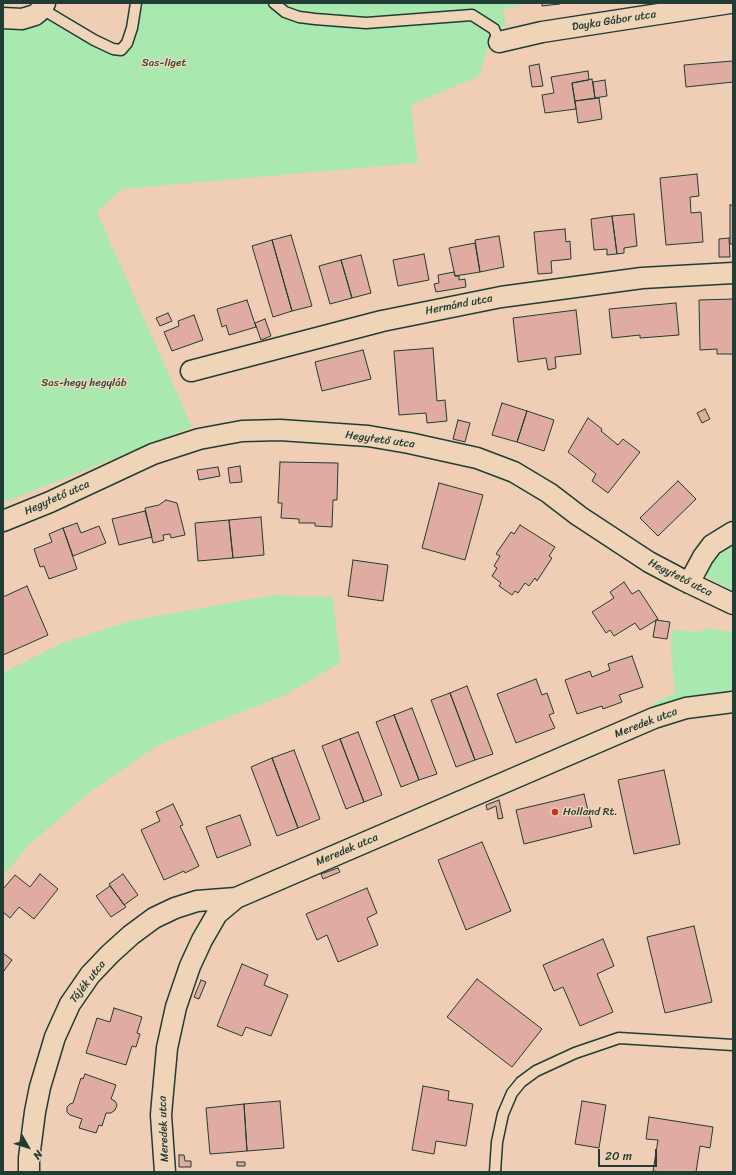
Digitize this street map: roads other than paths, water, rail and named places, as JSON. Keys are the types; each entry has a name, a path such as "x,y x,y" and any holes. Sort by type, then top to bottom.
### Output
{"street":[{"name":"Dayka Gábor utca","path":"499,42 542,32 730,3"},
{"path":"3,18 22,19 35,15 43,6"},
{"name":"Hermánd utca","path":"191,371 382,321 501,297 642,278 733,273"},
{"name":"Hegytető utca","path":"3,521 50,502 153,454 199,439 242,431 280,430 368,436 409,443 477,458 514,472 549,493 579,516 649,562 733,604"},
{"path":"690,583 703,557 712,545 733,532"},
{"name":"Meredek utca","path":"165,1172 161,1115 167,1048 176,1007 190,966 202,940 217,914 236,898 654,718 686,708 733,702"},
{"name":"Tájék utca","path":"29,1172 29,1158 35,1112 40,1087 55,1037 70,1004 90,975 110,954 154,918 175,908 197,901 236,898"}],"lane":[{"path":"43,6 94,40 113,49 121,50 127,43 132,28 136,3"},
{"path":"274,3 285,12 299,17 316,20 366,23 472,14 494,29 499,42"},
{"path":"495,1172 497,1142 503,1114 512,1093 521,1082 536,1071 575,1053 619,1038 733,1045"}],"place":[{"name":"Holland Rt.","path":"555,812"}],"park label":[{"name":"Sas-liget","path":"164,63"},
{"name":"Sas-hegy hegyláb","path":"84,383"}]}
